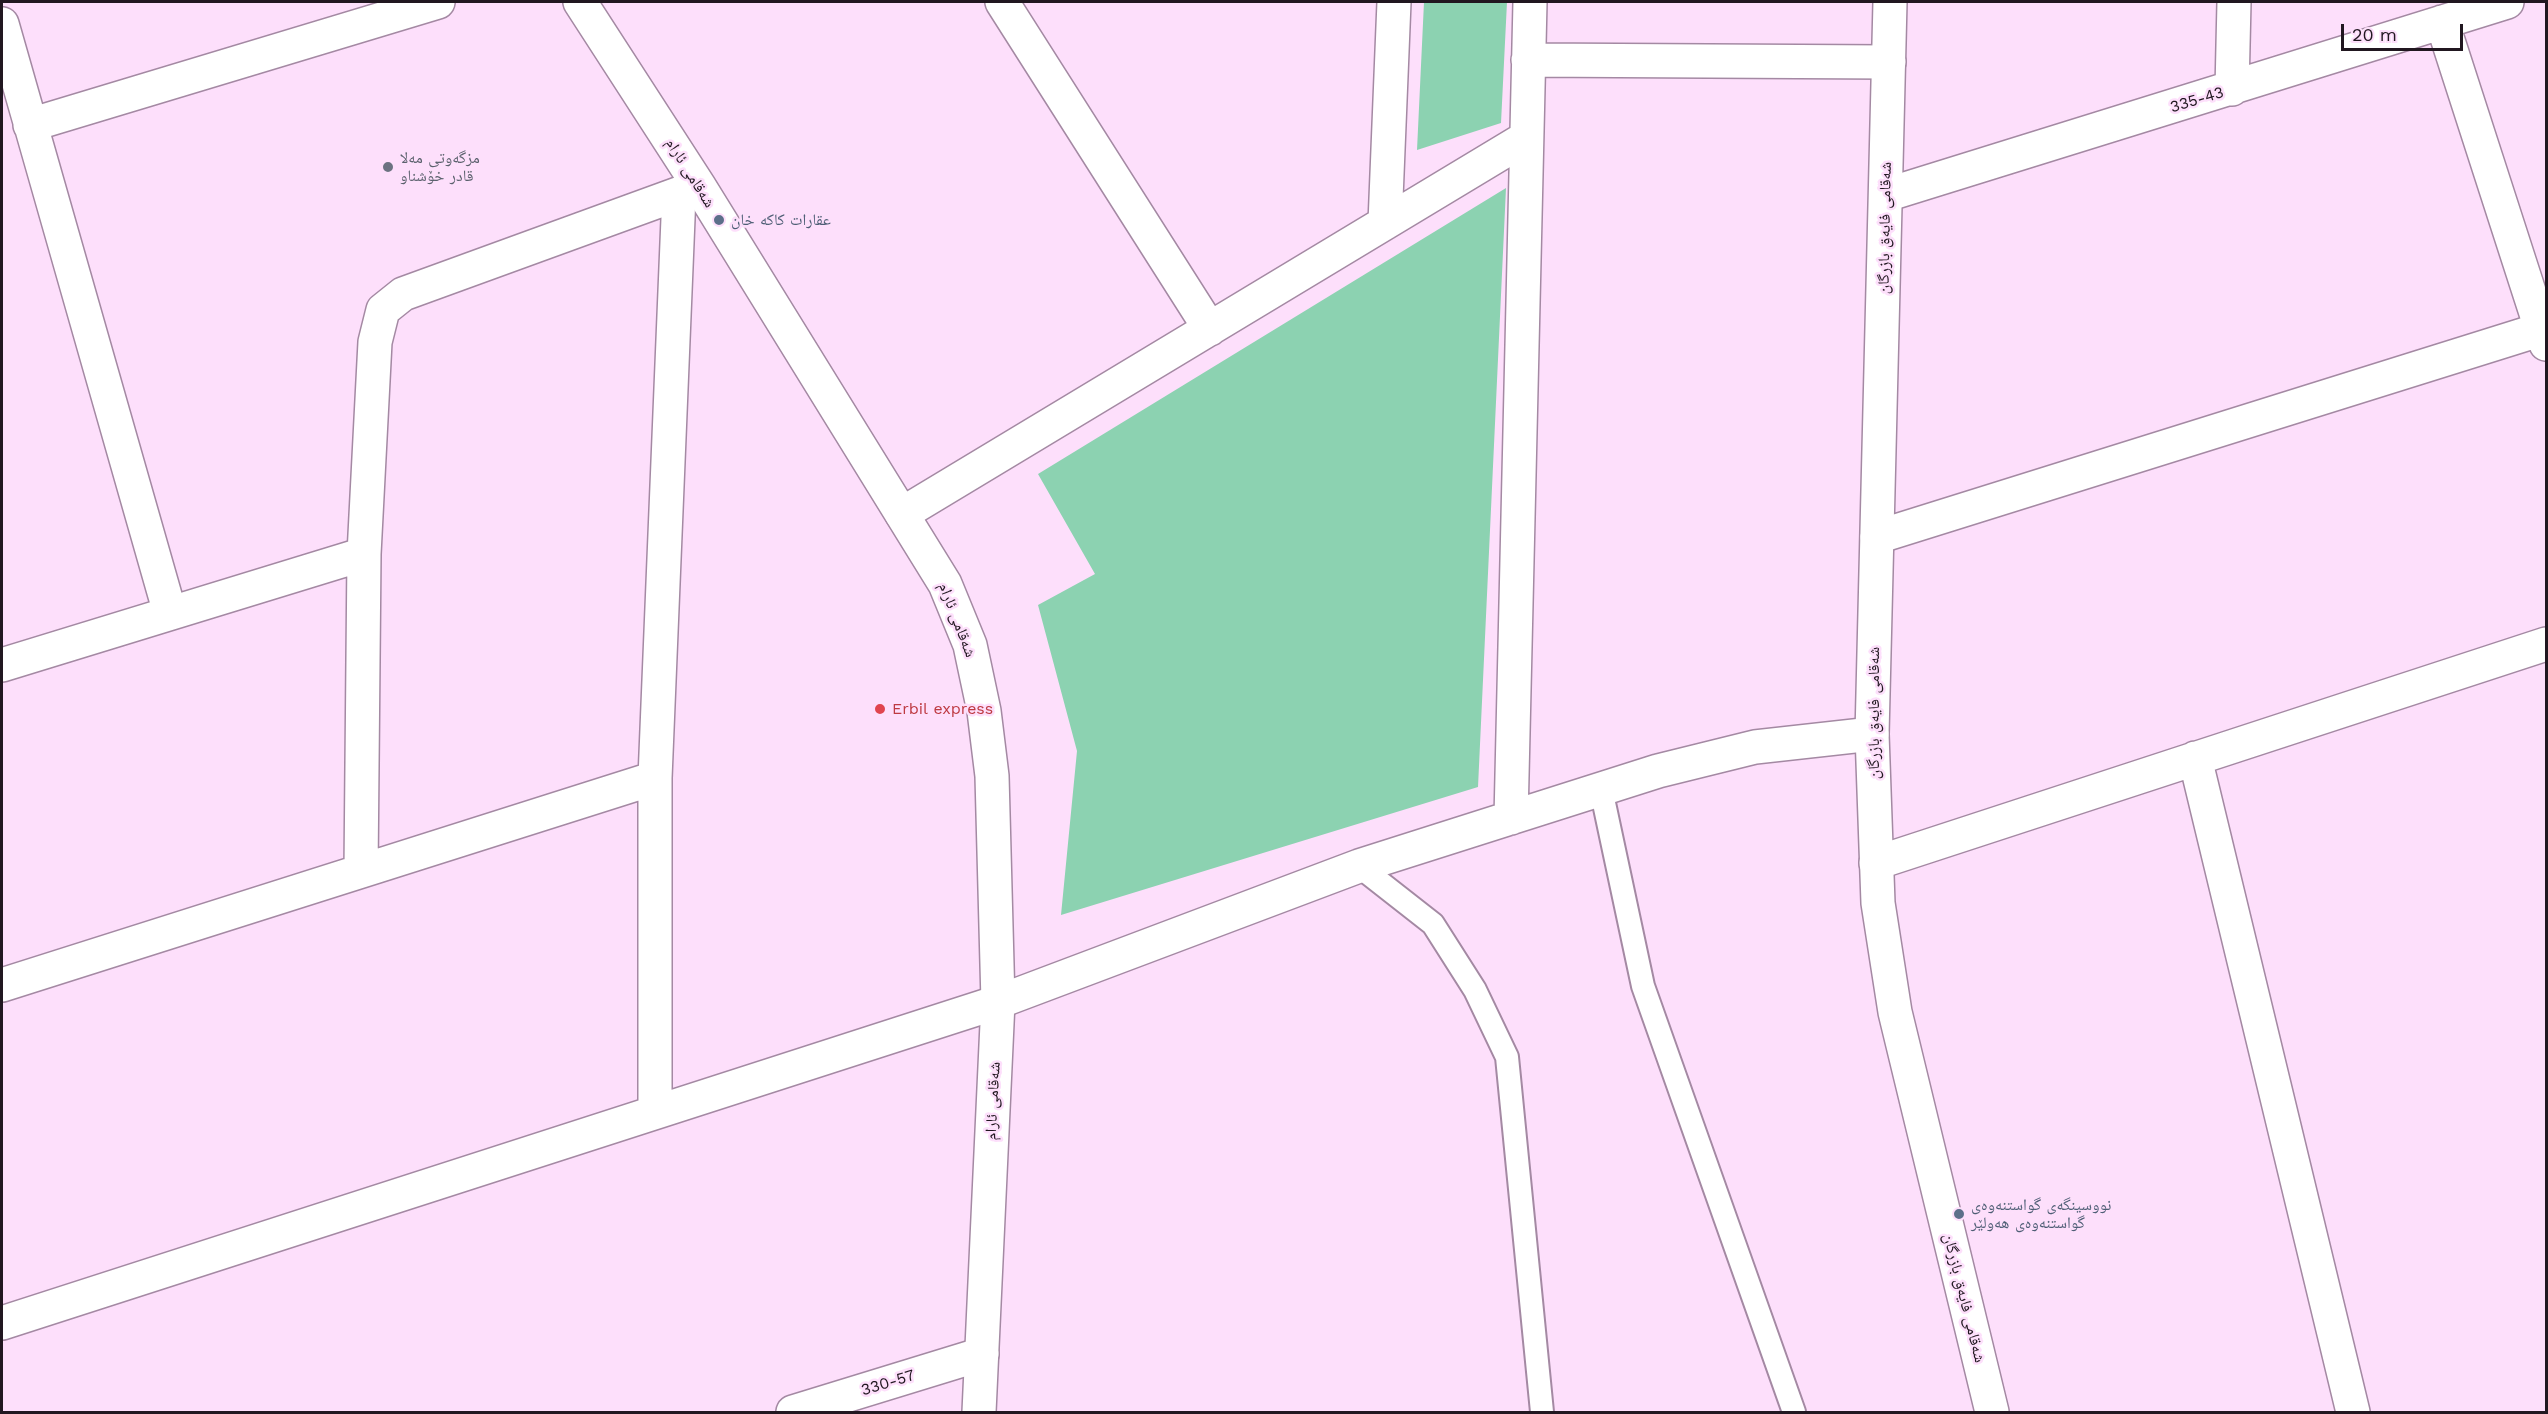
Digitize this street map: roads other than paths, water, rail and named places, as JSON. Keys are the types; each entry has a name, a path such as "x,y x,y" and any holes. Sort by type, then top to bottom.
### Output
{"street":[{"path":"30,125 438,2"},
{"name":"شەقامی ئارام","path":"580,2 689,190 902,514 945,584 970,645 984,711 992,776 998,1002 979,1413"},
{"path":"1002,2 1210,329"},
{"path":"1511,818 1530,2"},
{"name":"شەقامی فایەق بازرگان","path":"1890,2 1872,734 1878,903 1894,1011 1992,1413"},
{"path":"2232,89 2234,2"},
{"name":"335-43","path":"1886,195 2507,2"},
{"path":"1385,223 1388,10"},
{"path":"1877,537 2544,337 2442,22"},
{"path":"2,24 170,613"},
{"path":"1528,60 1889,62"},
{"path":"902,514 1527,138"},
{"path":"361,871 364,554 375,342 383,310 403,294 689,190 655,778 655,1112"},
{"path":"2,665 364,554"},
{"path":"1876,863 2547,644"},
{"path":"2,1323 998,1002 1359,866 1658,771 1755,747 1872,734"},
{"path":"2195,758 2354,1413"},
{"path":"2,985 655,778"},
{"name":"330-57","path":"794,1413 982,1354"}],"lane":[{"path":"1601,789 1643,986 1794,1413"},
{"path":"1359,866 1433,924 1475,990 1507,1057 1542,1413"}],"place":[{"name":"مزگەوتی مەلا قادر خۆشناو","path":"388,167"},
{"name":"عقارات كاكه خان","path":"719,220"},
{"name":"Erbil express","path":"880,709"},
{"name":"نووسینگەی گواستنەوەی گواستنەوەی هەولێر","path":"1959,1214"}]}
